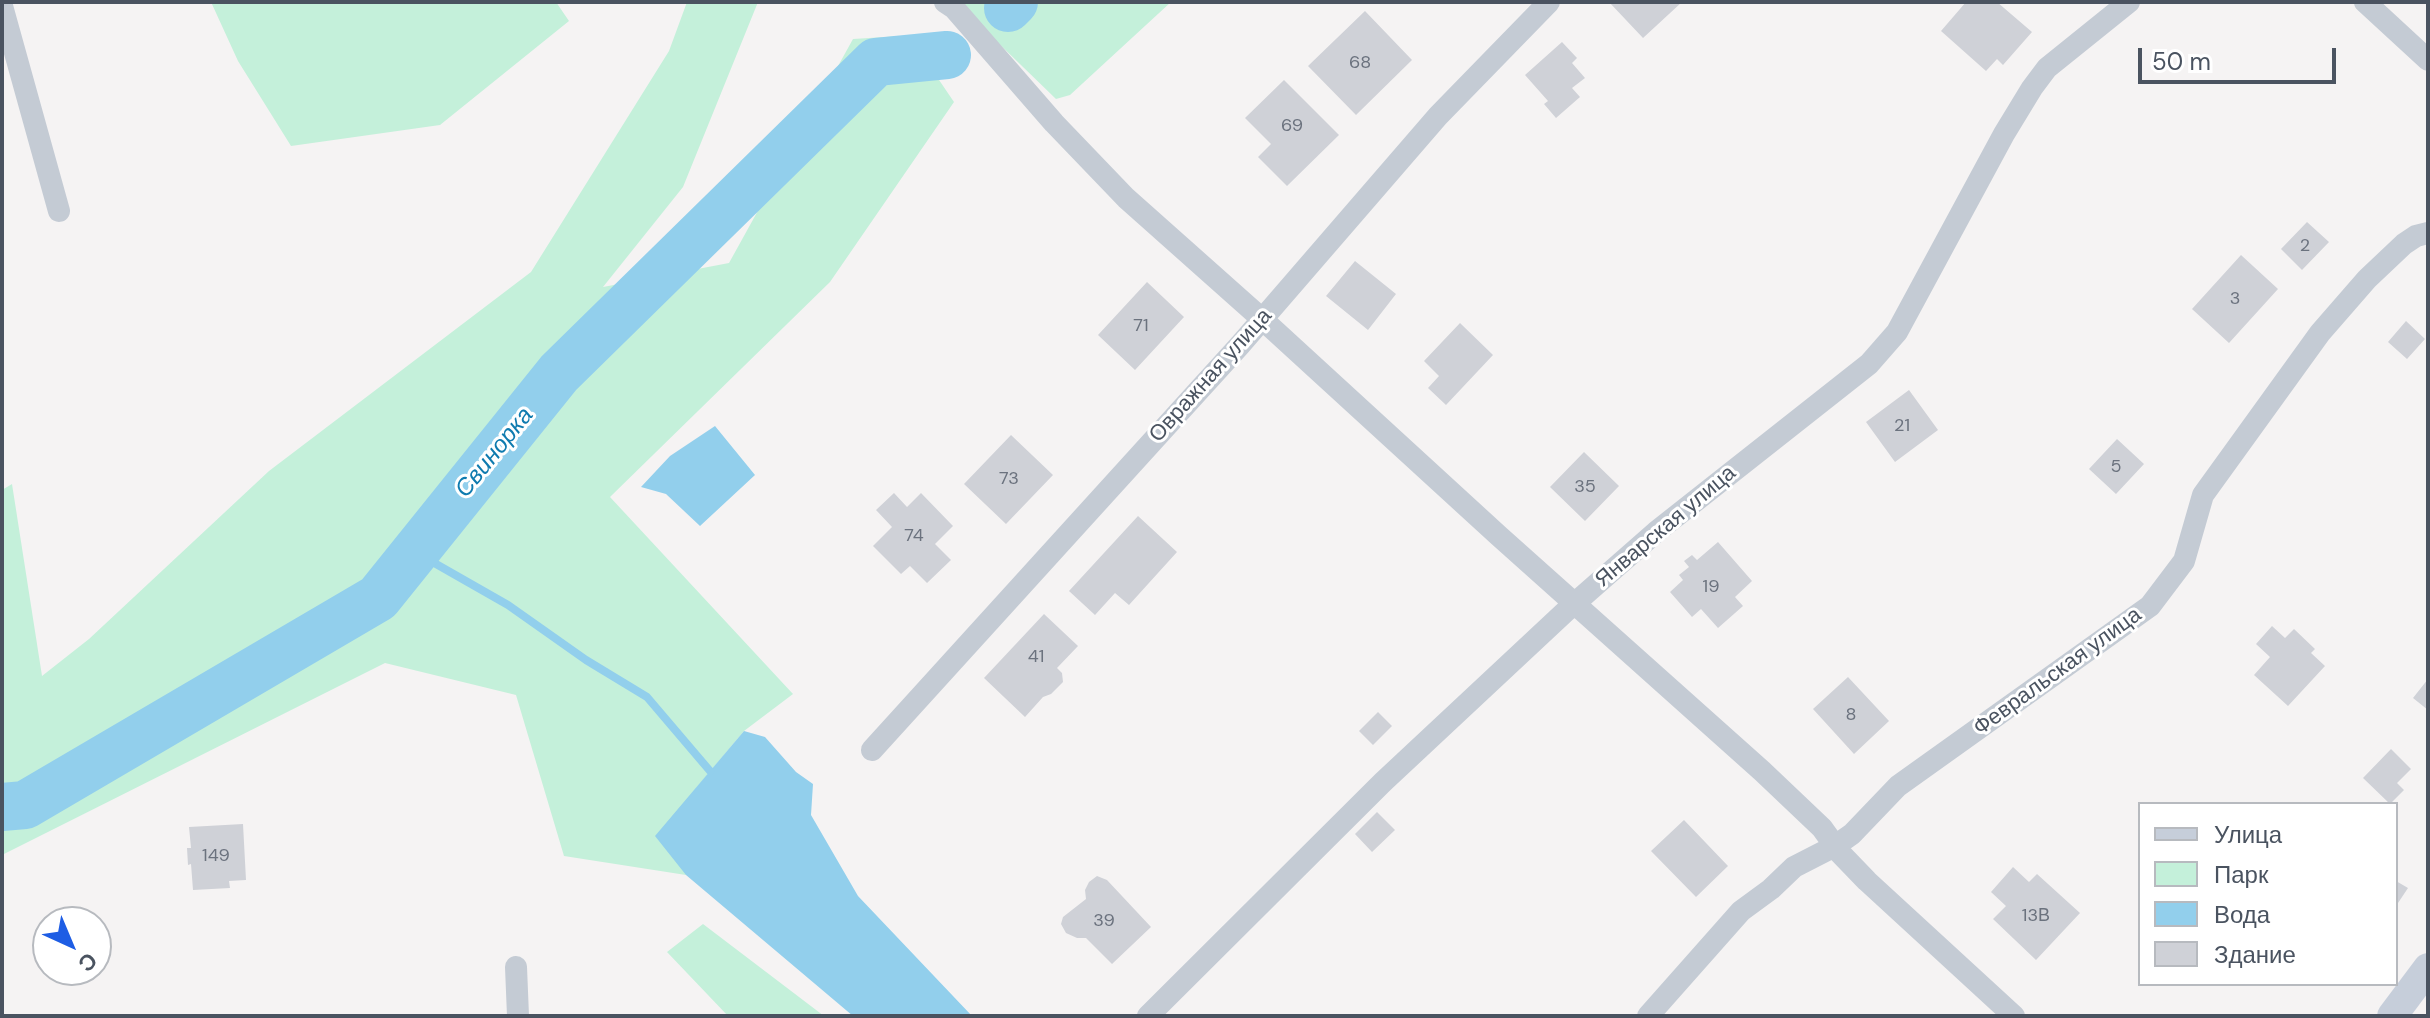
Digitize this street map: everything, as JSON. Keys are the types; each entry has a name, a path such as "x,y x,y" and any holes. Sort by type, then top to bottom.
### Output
{"main road":[{"path":"2392,1016 2428,968"}],"street":[{"path":"945,2 954,8 1107,180 1762,771 1822,828 1867,881 2014,1016"},
{"name":"Овражная улица","path":"872,750 1262,319 1438,116 1549,2"},
{"name":"Январская улица","path":"1148,1016 1383,782 1575,603 1666,524 1851,379 1886,346 1897,332 2032,88 2047,68 2129,2"},
{"path":"2365,2 2428,60"},
{"path":"2,6 59,211"},
{"name":"Февральская улица","path":"1648,1016 1741,911 1794,867 1817,858 1852,834 1898,786 2150,606 2184,561 2203,495 2320,333 2367,279 2404,244 2428,233"},
{"path":"516,967 518,1016"}],"green space":[{"path":"211,2 556,2 569,21 440,125 291,146 238,61"},
{"path":"687,2 758,2 683,187 603,287 729,263 853,39 901,36 954,102 830,282 610,497 793,694 744,731 689,797 686,875 564,856 516,695 385,663 2,855 2,490 12,484 42,676 89,639 269,471 531,272 669,51"},
{"path":"956,2 1171,2 1070,95 1056,99"},
{"path":"703,924 824,1016 728,1016 667,952"}],"water":[{"path":"715,426 755,475 700,526 666,494 641,487 670,456"},
{"path":"744,731 765,737 796,772 813,784 811,815 858,896 972,1016 853,1016 686,875 655,836"}],"building":[{"path":"1609,2 1682,2 1643,38"},
{"path":"1966,2 1997,2 2032,32 2003,65 1997,59 1986,71 1941,31"},
{"path":"1365,11 1412,60 1356,115 1308,66"},
{"path":"1562,42 1577,58 1572,63 1585,78 1572,88 1580,97 1556,118 1544,104 1548,101 1525,75"},
{"path":"1284,80 1339,135 1287,186 1258,157 1271,144 1245,118"},
{"path":"2307,222 2329,242 2302,270 2281,249"},
{"path":"2241,255 2278,289 2229,343 2192,309"},
{"path":"1355,261 1396,294 1368,330 1326,296"},
{"path":"1147,282 1184,317 1135,370 1098,335"},
{"path":"2406,321 2425,339 2407,359 2388,342"},
{"path":"1460,323 1493,355 1446,405 1428,388 1439,376 1424,361"},
{"path":"1909,390 1938,430 1895,462 1866,422"},
{"path":"1011,435 1053,475 1006,524 964,484"},
{"path":"2117,439 2144,464 2116,494 2089,469"},
{"path":"1584,452 1619,486 1585,521 1550,487"},
{"path":"894,493 907,507 921,493 953,526 935,544 951,560 927,583 910,566 901,574 873,546 892,527 876,510"},
{"path":"1138,516 1177,552 1129,605 1115,593 1095,615 1069,591"},
{"path":"1718,542 1752,581 1735,597 1743,606 1718,628 1701,609 1692,617 1670,592 1683,580 1679,575 1689,567 1684,561 1692,555 1697,560"},
{"path":"1044,614 1078,646 1057,668 1062,673 1063,682 1043,697 1025,717 984,678"},
{"path":"2272,626 2285,638 2294,629 2315,649 2311,653 2325,666 2288,706 2254,675 2270,657 2256,644"},
{"path":"1848,677 1889,721 1854,754 1813,709"},
{"path":"2428,679 2428,710 2413,698"},
{"path":"1378,712 1392,726 1373,745 1359,731"},
{"path":"2391,749 2411,769 2397,783 2404,790 2392,802 2388,802 2363,778"},
{"path":"1377,812 1395,830 1372,852 1355,834"},
{"path":"1684,820 1728,866 1696,897 1651,851"},
{"path":"243,824 246,880 229,881 230,888 193,890 191,864 188,865 187,848 191,848 189,827"},
{"path":"2013,867 2029,882 2037,874 2080,913 2036,960 1993,919 2006,906 1991,892"},
{"path":"1097,876 1107,880 1151,927 1112,964 1086,938 1066,933 1061,924 1063,917 1086,899 1085,890"},
{"path":"2398,882 2408,888 2398,903"}],"waterway":[{"name":"Свинорка","path":"1008,8 1014,2"},
{"name":"Свинорка","path":"2,807 25,805 378,598 559,373 876,62 947,55"},
{"path":"415,552 508,605 586,660 647,697 710,771"}]}
